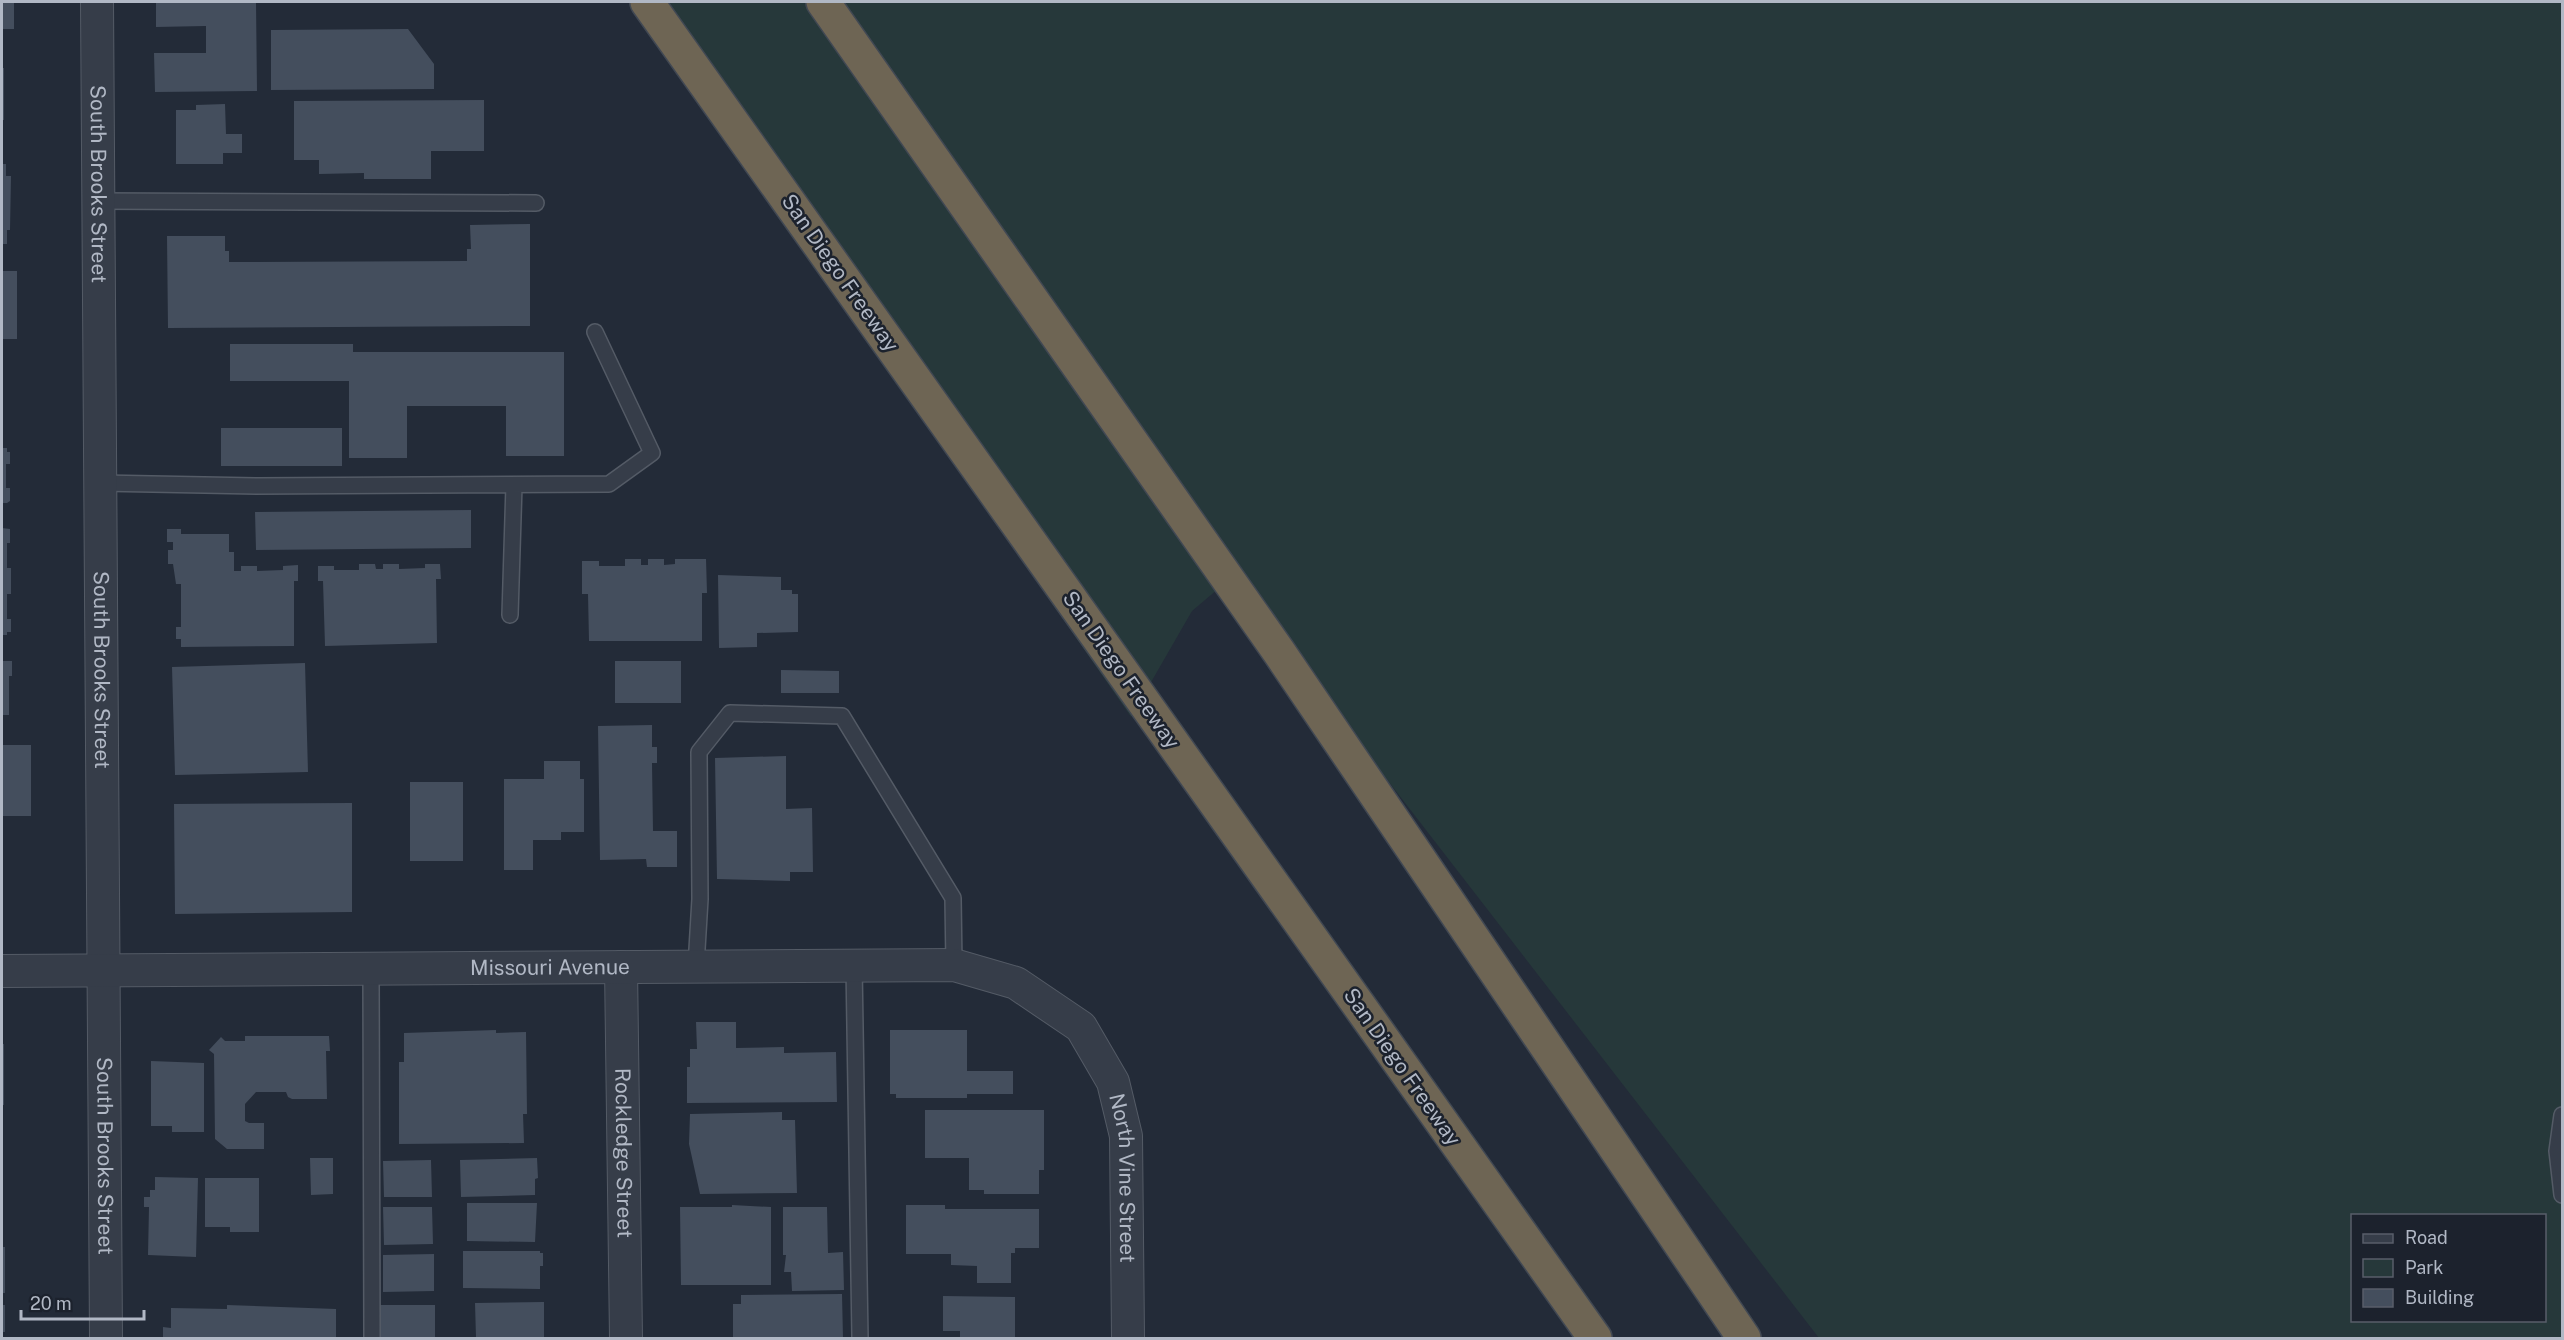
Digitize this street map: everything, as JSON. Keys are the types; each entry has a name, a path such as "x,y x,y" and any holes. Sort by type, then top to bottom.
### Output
{"highway":[{"name":"San Diego Freeway","path":"647,2 1595,1338"},
{"path":"823,2 1279,652 1744,1338"}],"street":[{"name":"South Brooks Street","path":"97,2 106,1338"},
{"name":"Missouri Avenue","path":"2,970 371,970 954,965 1016,983 1082,1027"},
{"name":"Rockledge Street","path":"621,967 627,1338"},
{"name":"North Vine Street","path":"1082,1027 1113,1082 1126,1136 1128,1338"}],"lane":[{"path":"99,201 536,203"},
{"path":"100,483 257,486 609,484 652,453 595,332"},
{"path":"510,615 514,485"},
{"path":"696,966 700,899 699,752 730,713 842,716 953,898 954,965"},
{"path":"854,965 861,1338"},
{"path":"371,970 372,1338"},
{"path":"2562,1115 2557,1151 2562,1195"}],"green space":[{"path":"634,2 2562,2 2562,1338 1819,1338 1231,578 1192,611 1131,717"}],"building":[{"path":"2,2 14,2 14,29 2,29"},
{"path":"156,2 256,2 257,91 155,92 154,53 206,53 206,26 156,27"},
{"path":"408,29 434,64 434,89 271,90 271,30"},
{"path":"2,68 4,68 4,120 2,120"},
{"path":"484,100 484,151 431,151 431,179 364,179 364,173 319,174 319,160 294,160 294,101"},
{"path":"225,104 226,134 242,134 242,153 223,153 223,164 176,164 176,110 196,110 196,105"},
{"path":"2,164 6,164 6,176 11,176 10,230 7,230 7,244 2,244"},
{"path":"530,224 530,326 168,328 167,236 225,236 225,251 229,251 229,262 467,261 467,249 471,249 470,225"},
{"path":"2,271 17,271 17,339 2,339"},
{"path":"230,344 353,344 353,352 564,352 564,456 506,456 506,406 407,406 407,458 349,458 349,381 230,381"},
{"path":"221,428 342,428 342,466 221,466"},
{"path":"2,448 7,448 7,452 10,452 10,464 6,464 6,488 10,488 10,501 7,503 2,503"},
{"path":"471,510 471,548 256,550 255,512"},
{"path":"2,528 10,529 10,543 7,543 7,568 11,568 11,594 7,594 7,619 11,619 11,632 7,632 7,635 2,635"},
{"path":"167,529 181,529 181,534 229,534 229,552 234,552 234,571 241,571 241,566 257,566 257,571 283,570 283,566 298,565 298,581 294,581 294,646 181,647 181,639 176,639 176,627 181,627 181,584 176,584 173,564 168,564 168,550 173,550 173,542 167,542"},
{"path":"625,559 641,559 641,565 648,565 648,559 664,559 664,565 675,564 675,559 706,559 707,593 702,593 702,641 589,641 588,594 582,594 582,561 599,561 599,566 625,566"},
{"path":"359,564 375,564 376,569 383,569 383,564 399,564 399,569 425,568 425,564 440,564 441,579 436,579 437,643 325,646 323,581 318,581 318,566 334,566 334,570 359,570"},
{"path":"718,575 781,577 781,590 792,590 792,594 798,594 798,632 757,633 757,647 719,648"},
{"path":"2,661 12,661 12,676 9,676 9,715 2,715"},
{"path":"615,661 681,661 681,703 615,703"},
{"path":"305,663 308,772 175,775 172,667"},
{"path":"781,670 839,671 839,693 781,693"},
{"path":"652,725 652,747 657,747 657,763 652,763 653,831 677,831 677,867 647,867 646,859 600,860 598,726"},
{"path":"2,745 31,745 31,816 2,816"},
{"path":"786,756 786,809 812,808 813,872 790,872 790,881 717,879 715,758"},
{"path":"544,761 580,761 580,779 584,779 584,832 561,832 561,840 533,840 533,870 504,870 504,779 544,779"},
{"path":"410,782 463,782 463,861 410,861"},
{"path":"352,803 352,912 175,914 174,804"},
{"path":"696,1022 736,1022 736,1048 784,1047 784,1053 836,1052 837,1102 687,1103 687,1067 690,1067 690,1049 697,1049"},
{"path":"496,1030 496,1033 526,1032 527,1114 523,1114 524,1143 399,1144 399,1062 404,1062 404,1033"},
{"path":"890,1030 967,1030 967,1071 1013,1071 1013,1094 967,1094 967,1098 896,1098 896,1094 890,1094"},
{"path":"245,1036 329,1036 330,1051 326,1051 327,1099 292,1099 286,1092 256,1092 245,1104 245,1121 264,1123 264,1149 227,1149 215,1139 214,1054 209,1050 221,1037 225,1041 245,1041"},
{"path":"2,1044 4,1044 4,1105 2,1105"},
{"path":"151,1061 204,1063 204,1132 172,1132 172,1126 151,1126"},
{"path":"925,1110 1044,1110 1044,1170 1039,1170 1039,1194 984,1194 984,1190 969,1190 969,1158 925,1158"},
{"path":"782,1112 782,1120 795,1120 797,1193 700,1194 689,1144 690,1114"},
{"path":"310,1158 333,1158 333,1194 311,1195"},
{"path":"537,1158 538,1178 535,1179 535,1195 461,1197 460,1160"},
{"path":"431,1160 432,1197 384,1197 383,1161"},
{"path":"155,1177 198,1178 196,1257 148,1255 149,1207 144,1207 144,1197 150,1197 150,1190 155,1190"},
{"path":"205,1178 259,1178 259,1232 230,1232 230,1227 205,1227"},
{"path":"467,1203 537,1203 535,1242 467,1241"},
{"path":"732,1205 771,1207 771,1285 681,1285 680,1207 732,1207"},
{"path":"906,1205 945,1205 945,1209 1039,1209 1039,1248 1015,1248 1015,1253 1011,1253 1011,1283 977,1283 977,1266 951,1265 951,1254 906,1254"},
{"path":"383,1207 432,1207 433,1244 384,1245"},
{"path":"783,1207 827,1207 828,1253 843,1252 844,1290 792,1291 791,1272 784,1272 786,1255 783,1255"},
{"path":"2,1247 5,1247 5,1293 2,1293"},
{"path":"463,1251 540,1251 543,1253 543,1266 540,1266 540,1289 463,1288"},
{"path":"434,1254 434,1291 383,1292 383,1255"},
{"path":"842,1294 843,1338 733,1338 733,1304 741,1304 741,1295"},
{"path":"943,1296 1015,1297 1015,1338 960,1338 960,1331 943,1331"},
{"path":"544,1302 544,1338 476,1338 475,1303"},
{"path":"2,1305 5,1305 5,1332 2,1332"},
{"path":"227,1305 336,1309 336,1338 163,1338 163,1327 171,1328 171,1308 227,1309"},
{"path":"375,1305 435,1305 435,1338 375,1338"}]}
